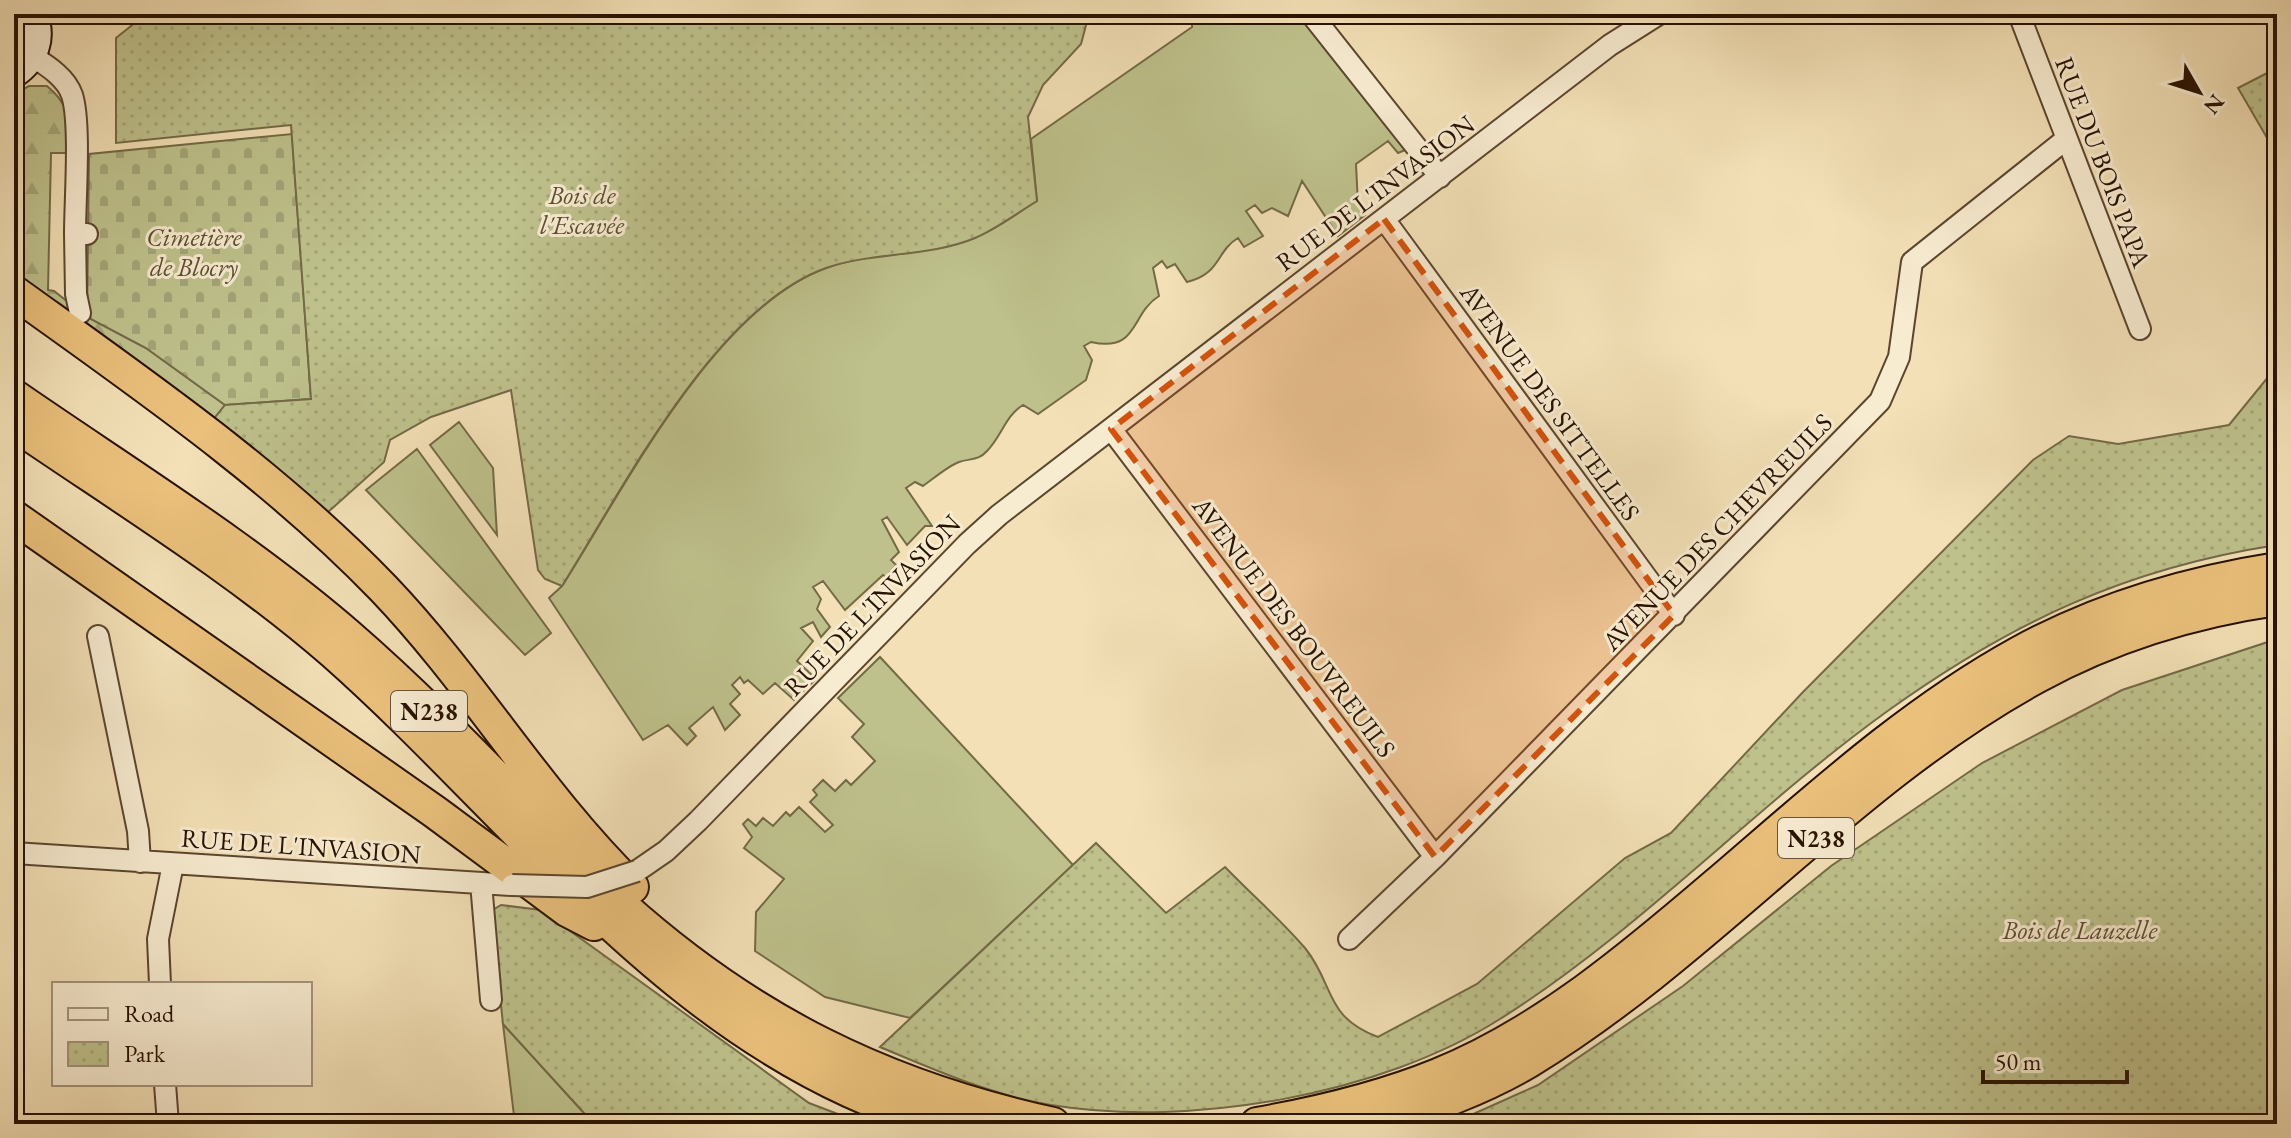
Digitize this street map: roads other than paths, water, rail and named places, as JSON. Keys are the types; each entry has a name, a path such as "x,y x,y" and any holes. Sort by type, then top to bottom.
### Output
{"highway":[{"path":"14,292 200,426 342,549 384,589 511,748 628,883 736,982 825,1047"},
{"name":"N238","path":"14,396 283,582 352,638 469,749 619,904 748,1006 825,1047 925,1090 988,1110 1053,1124"},
{"name":"N238","path":"14,424 269,600 333,653 628,941 731,1023 783,1057 847,1089 939,1124"},
{"path":"14,517 422,803 567,910 628,941"},
{"name":"N238","path":"1257,1124 1345,1107 1413,1084 1440,1074 1515,1035 1581,992 1657,934 1837,781 1925,713 2019,653 2103,614 2175,590 2277,569"},
{"name":"N238","path":"1379,1124 1450,1100 1527,1062 1598,1016 1682,951 1872,791 1946,734 2036,677 2113,642 2190,614 2277,599"}],"main road":[{"path":"23,64 37,39 32,14"}],"street":[{"path":"1311,14 1440,177"},
{"name":"RUE DE L'INVASION","path":"14,853 512,885 587,887 637,871 666,851 698,821 967,544 1111,429 1440,177 1629,22 1659,14"},
{"name":"RUE DU BOIS PAPA","path":"2019,14 2140,329"},
{"path":"23,64 61,78 72,93 81,234 76,294 80,313"},
{"name":"AVENUE DES CHEVREUILS","path":"1349,939 1435,857 1674,615 1880,401 1899,357 1912,262 2065,140"},
{"name":"AVENUE DES SITTELLES","path":"1384,219 1674,615"},
{"name":"AVENUE DES BOUVREUILS","path":"1111,429 1435,857"},
{"path":"98,636 138,831 140,862"},
{"path":"160,982 158,939 173,864"},
{"path":"481,883 491,1000"},
{"path":"165,1086 168,1124"}],"park label":[{"name":"Bois de l'Escavée","path":"582,210"},
{"name":"Cimetière de Blocry","path":"194,252"},
{"name":"Bois de Lauzelle","path":"2080,930"}]}
